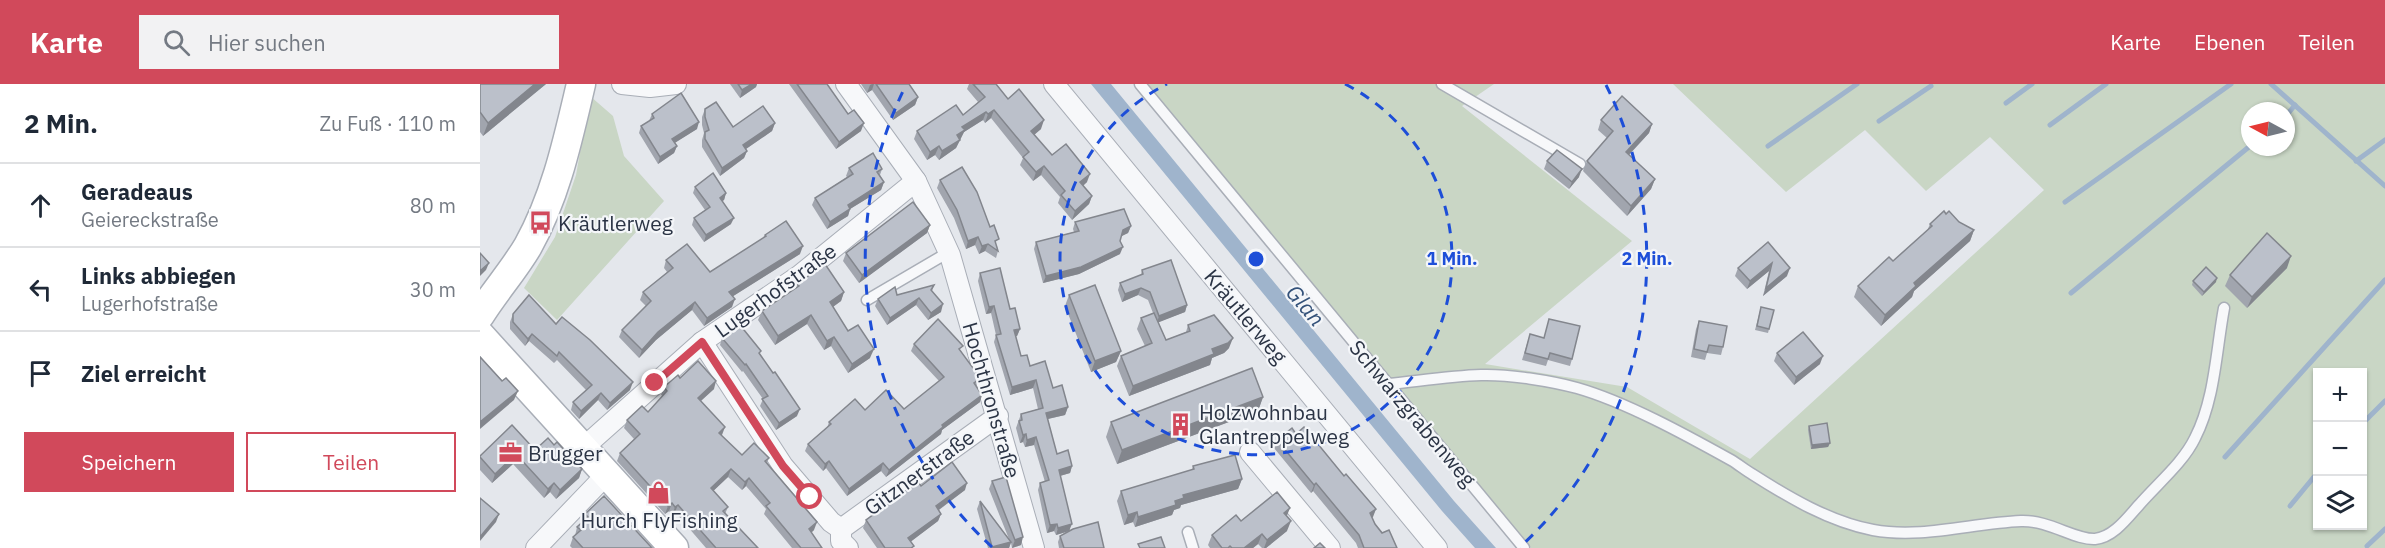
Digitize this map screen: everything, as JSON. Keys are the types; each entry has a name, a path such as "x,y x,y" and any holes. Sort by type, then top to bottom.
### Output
{"street":[{"path":"480,315 527,248 540,223 564,155 581,84"},
{"path":"622,84 650,87 676,84"},
{"name":"Hochthronstraße","path":"846,84 916,181 949,252 998,416 1034,548"},
{"name":"Kräutlerweg","path":"1054,84 1437,548"},
{"name":"Lugerhofstraße","path":"583,448 702,342 800,275 916,181"},
{"path":"480,335 674,548"},
{"path":"702,342 783,466 831,522 841,529 841,541 848,548"},
{"name":"Gitznerstraße","path":"841,529 998,416"},
{"path":"1250,452 1330,548"},
{"path":"536,548 606,475"}],"lane":[{"name":"Schwarzgrabenweg","path":"1140,84 1524,548"},
{"path":"1442,84 1580,164"},
{"path":"867,300 949,252"},
{"path":"1389,384 1483,375 1540,381 1576,388 1609,399 1650,418 1733,461 1808,506 1832,517 1872,530 1900,532 2023,520 2053,525 2087,538 2096,538 2110,534 2123,522 2185,454 2195,439 2208,406 2224,308"},
{"path":"1188,532 1193,548"}],"green space":[{"path":"1148,84 1494,84 1462,106 1632,241 1485,364 1627,387 1750,459 2044,190 1990,137 1926,191 1865,130 1786,192 1673,84 2385,84 2385,548 1531,548 1362,347"},
{"path":"590,96 613,116 624,156 664,201 557,320 524,288 555,237 576,175"}],"water":[{"path":"1091,84 1111,84 1454,501 1496,548 1475,548 1442,511"}],"building":[{"path":"480,84 535,84 488,123 480,112"},
{"path":"738,84 752,84 742,90"},
{"path":"797,84 827,84 848,114 854,110 864,123 839,142"},
{"path":"876,84 909,84 918,97 896,113"},
{"path":"973,84 996,84 1008,99 1019,89 1044,120 1031,131 1052,155 1066,144 1090,174 1080,182 1092,196 1075,211 1061,195 1065,191 1044,166 1036,172 1023,157 1029,152 994,110 988,114 986,112 962,127 965,130 957,135 960,140 942,151 939,146 930,152 917,131 956,105 963,115 985,97"},
{"path":"681,93 699,122 672,139 677,146 660,157 641,126 654,118 652,114"},
{"path":"1622,96 1652,124 1626,152 1655,179 1631,206 1587,161 1613,131 1601,120"},
{"path":"716,102 733,127 763,106 775,123 743,145 747,151 722,168 705,139 705,132 709,130 705,109"},
{"path":"1557,150 1582,169 1572,182 1547,161"},
{"path":"873,153 882,169 877,172 884,182 848,205 850,209 830,222 815,198 853,174 849,168"},
{"path":"962,167 977,192 990,227 994,225 999,239 995,241 998,251 988,244 982,246 978,237 968,241 957,210 940,180"},
{"path":"713,173 726,193 720,198 734,218 706,235 694,218 710,207 695,187"},
{"path":"913,202 930,225 862,275 846,253"},
{"path":"1124,209 1131,226 1123,230 1120,241 1123,247 1081,267 1046,276 1036,242 1079,231 1075,222"},
{"path":"1944,211 1946,214 1949,211 1959,222 1974,230 1914,283 1916,286 1885,315 1858,286 1889,257 1893,261 1932,226 1930,224"},
{"path":"786,221 803,246 729,292 735,299 707,318 695,302 658,332 642,350 622,330 651,301 643,292 673,268 666,260 687,244 710,272"},
{"path":"2267,233 2291,256 2252,297 2230,275"},
{"path":"1768,242 1790,268 1766,288 1772,263 1750,281 1738,268"},
{"path":"480,253 489,263 480,271"},
{"path":"1171,260 1187,305 1159,316 1150,292 1141,288 1125,294 1120,283 1143,274 1142,270"},
{"path":"825,264 844,292 830,302 848,331 858,325 874,349 852,364 834,337 827,341 811,315 778,336 762,311 799,286 797,284"},
{"path":"2206,267 2217,278 2204,292 2193,281"},
{"path":"1000,268 1010,309 1015,308 1020,329 1014,330 1021,356 1027,355 1030,366 1045,361 1053,388 1062,385 1068,407 1046,413 1057,454 1068,450 1072,466 1059,470 1072,524 1058,528 1057,524 1050,525 1040,483 1049,480 1036,437 1027,440 1019,421 1022,420 1021,414 1043,408 1036,380 1012,387 996,335 1001,334 994,306 989,307 980,273"},
{"path":"934,285 931,290 943,304 931,313 919,298 890,318 878,299 895,287 897,295"},
{"path":"1095,285 1121,351 1095,361 1069,295"},
{"path":"529,295 556,324 562,317 590,340 633,382 610,403 601,393 581,411 573,402 592,385 559,352 557,356 532,334 528,339 513,322 513,314"},
{"path":"1761,307 1774,310 1769,329 1757,326"},
{"path":"1154,313 1166,340 1190,331 1188,325 1214,315 1233,338 1228,343 1212,349 1214,354 1133,386 1121,356 1152,343 1141,318"},
{"path":"938,319 963,346 959,349 976,372 978,380 974,383 982,395 889,470 883,463 849,489 829,461 825,464 808,444 855,399 865,410 886,390 904,409 944,377 914,344"},
{"path":"1549,319 1580,326 1572,359 1550,353 1548,359 1525,353 1530,334 1544,338"},
{"path":"1699,321 1727,326 1723,347 1709,345 1707,352 1694,349"},
{"path":"740,325 761,351 759,353 800,409 779,423 762,399 768,396 746,364 722,338"},
{"path":"1803,332 1823,356 1796,377 1777,353"},
{"path":"480,357 502,381 506,378 518,391 480,422"},
{"path":"698,361 716,381 698,398 725,427 719,433 742,455 754,443 769,458 765,461 817,522 809,529 822,548 801,548 766,506 770,503 749,478 745,482 731,469 711,488 728,507 723,511 758,548 716,548 678,505 675,507 672,503 668,506 620,453 640,434 627,420 642,406 648,412 667,391 664,387 678,375 680,378"},
{"path":"1252,368 1263,397 1122,450 1111,422"},
{"path":"1827,423 1830,443 1812,445 1809,426"},
{"path":"512,425 535,450 548,438 554,445 557,442 582,469 560,490 554,483 548,489 516,454 495,474 480,456"},
{"path":"1304,427 1344,476 1346,474 1376,509 1370,513 1375,524 1382,533 1389,530 1397,548 1364,548 1359,535 1277,440 1292,428 1296,434"},
{"path":"1235,455 1242,479 1183,495 1184,498 1175,501 1176,505 1138,517 1137,512 1128,515 1121,491 1194,469 1193,466"},
{"path":"952,462 967,483 936,506 941,514 908,538 914,546 885,548 866,520 918,482 921,486"},
{"path":"1006,477 1023,537 1015,540 992,481"},
{"path":"1277,492 1290,508 1284,513 1291,521 1267,540 1262,534 1244,548 1230,546 1222,548 1212,535 1236,515 1241,521"},
{"path":"604,496 652,548 583,548 573,537 581,530 577,527 588,517 585,514"},
{"path":"480,498 499,514 480,537"},
{"path":"980,501 1011,542 992,547"},
{"path":"1098,522 1104,548 1064,548 1060,536 1073,529"},
{"path":"1161,537 1165,548 1140,548 1138,544"},
{"path":"1320,543 1325,548 1314,548"}],"waterway":[{"path":"1768,146 1857,84"},
{"path":"2006,103 2032,84"},
{"path":"2050,125 2106,84"},
{"path":"2065,202 2231,84"},
{"path":"2271,84 2385,186"},
{"path":"1879,121 1931,86"},
{"path":"2356,161 2385,140"},
{"path":"2071,293 2241,153"},
{"path":"2225,457 2385,280"},
{"path":"2364,422 2385,401"},
{"path":"2290,506 2315,476"},
{"path":"2367,546 2385,529"}],"place":[{"name":"Kräutlerweg","path":"540,223"},
{"name":"Holzwohnbau Glantreppelweg","path":"1181,424"},
{"name":"Brugger","path":"510,453"},
{"name":"Hurch FlyFishing","path":"659,492"}],"route":[{"path":"655,383 702,342 783,466 810,497"}],"water label":[{"name":"Glan","path":"1306,305"}]}
